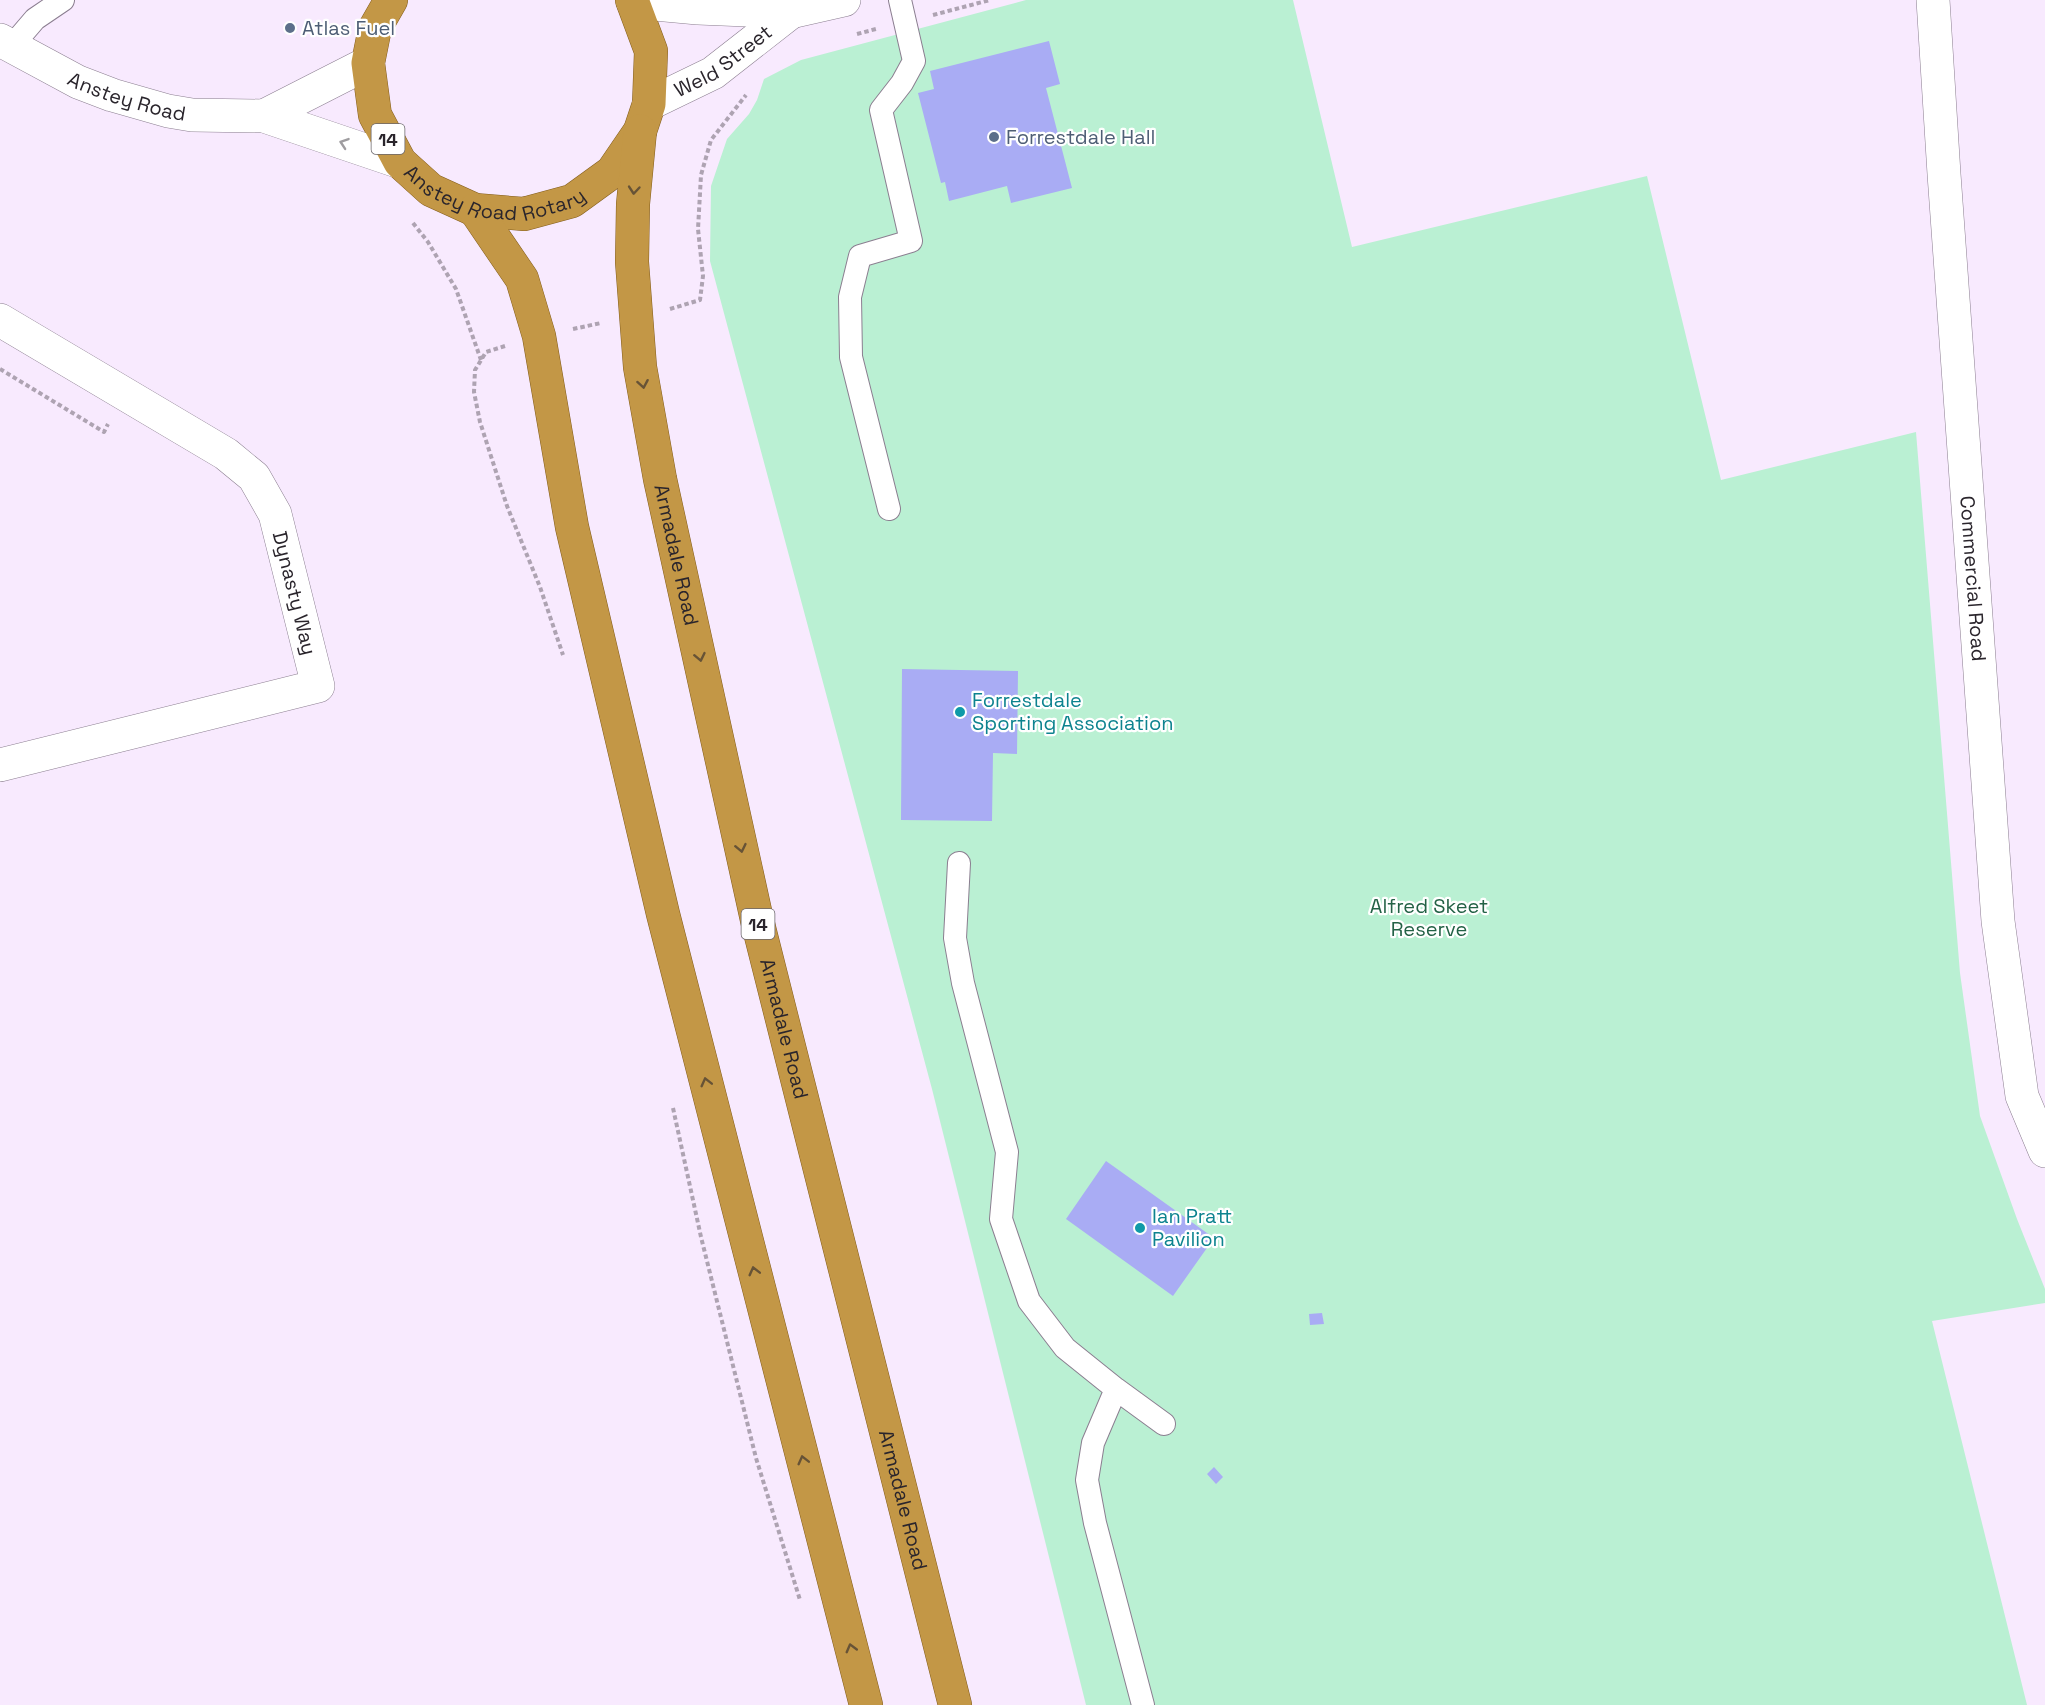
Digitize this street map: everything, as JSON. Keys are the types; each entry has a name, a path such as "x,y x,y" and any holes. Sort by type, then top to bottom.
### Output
{"highway":[{"name":"14","path":"633,1 651,51 644,118"},
{"name":"Anstey Road Rotary","path":"381,9 368,63 375,116 400,162 430,190 475,210 524,214 572,201 612,172 644,118"},
{"name":"Armadale Road","path":"644,118 633,204 632,262 640,367 660,479 757,920 955,1705"},
{"path":"475,210 522,279 539,336 572,526 663,914 866,1705"}],"street":[{"name":"Weld Street","path":"633,1 698,8 791,12 844,0"},
{"name":"Commercial Road","path":"1933,0 1946,210 1998,921 2022,1096 2045,1151"},
{"name":"Weld Street","path":"644,118 712,73 791,12"},
{"name":"Anstey Road","path":"6,43 78,82 112,95 168,111 192,115 264,116 400,162"},
{"name":"Anstey Road","path":"264,116 368,63"},
{"name":"Dynasty Way","path":"0,320 226,454 254,477 275,514 318,686 0,765"}],"lane":[{"path":"6,43 63,0"},
{"path":"890,509 851,357 850,297 860,256 911,241 881,110 902,83 914,61 902,11"},
{"path":"959,863 955,938 963,983 1007,1152 1001,1219 1029,1301 1065,1348 1164,1424"},
{"path":"1116,1389 1093,1443 1087,1480 1095,1523 1143,1705"}],"path":[{"path":"847,37 902,11 990,0"},
{"path":"700,300 703,276 698,229 701,175 711,140 749,91"},
{"path":"407,215 428,242 456,288 481,360"}],"green space":[{"name":"Alfred Skeet Reserve","path":"1026,0 1293,0 1352,247 1647,176 1721,480 1916,432 1960,973 1980,1116 2045,1289 2045,1303 1932,1321 2027,1705 1086,1705 932,1089 710,261 711,186 727,139 749,114 757,100 764,79 801,60"}],"building":[{"name":"Forrestdale Hall","path":"1049,41 1060,84 1046,88 1072,188 1011,203 1007,186 949,201 945,182 941,183 918,93 934,89 930,71"},
{"name":"Forrestdale Sporting Association","path":"902,669 1018,671 1017,754 993,753 992,821 901,820"},
{"name":"Ian Pratt Pavilion","path":"1106,1161 1214,1238 1173,1296 1066,1219"},
{"path":"1322,1313 1324,1324 1310,1325 1309,1314"},
{"path":"1214,1467 1223,1477 1216,1484 1207,1474"}],"place":[{"name":"Atlas Fuel","path":"290,28"},
{"name":"Forrestdale Hall","path":"994,137"},
{"name":"Forrestdale Sporting Association","path":"960,712"},
{"name":"Ian Pratt Pavilion","path":"1140,1228"}]}
